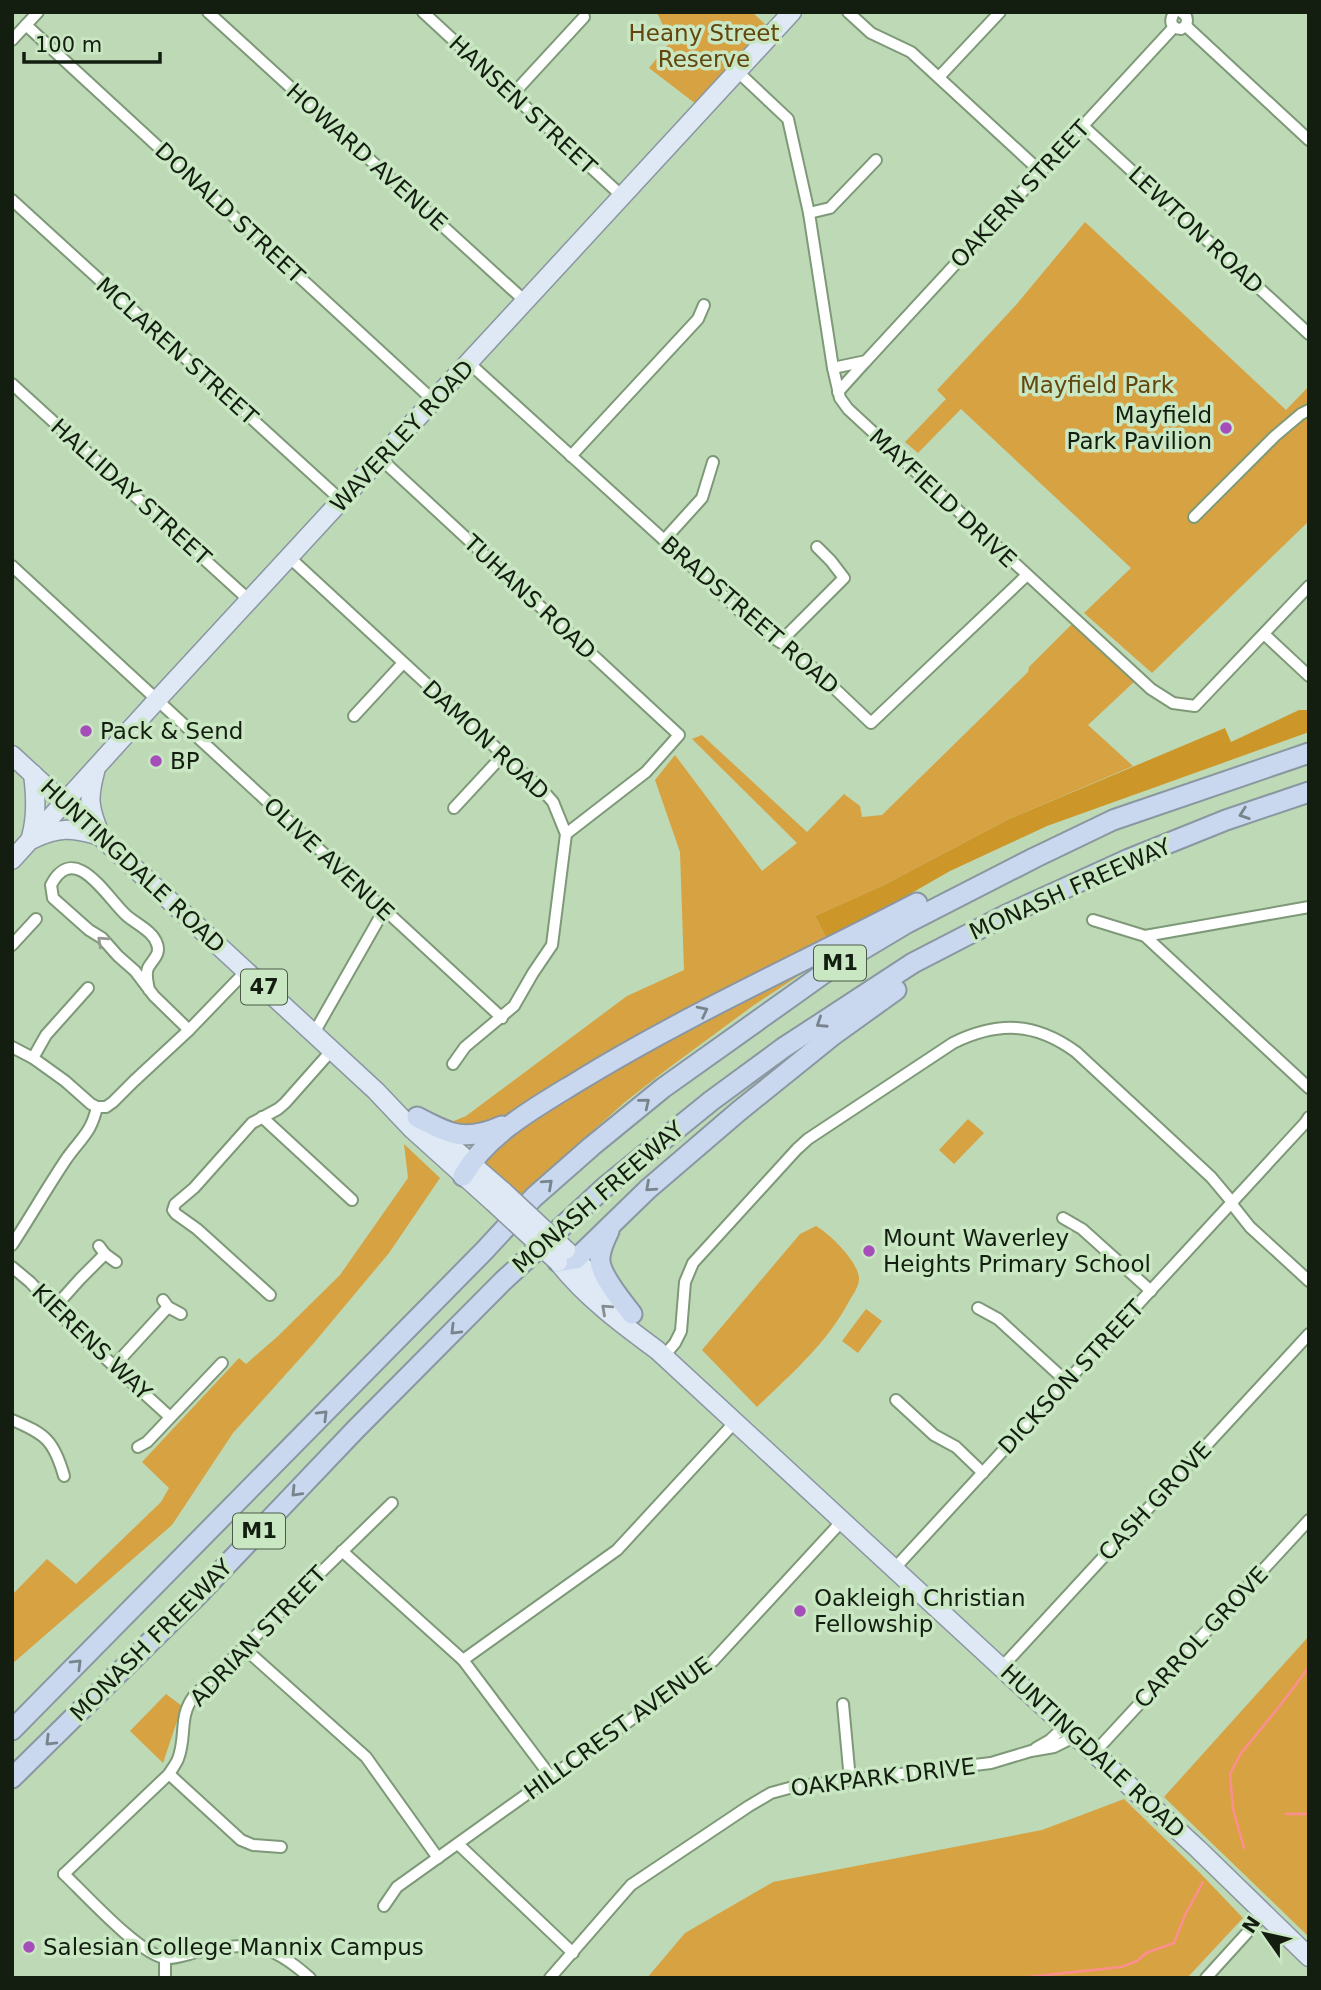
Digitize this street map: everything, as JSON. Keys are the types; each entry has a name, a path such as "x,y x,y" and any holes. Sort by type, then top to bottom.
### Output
{"highway":[{"name":"MONASH FREEWAY","path":"12,1730 534,1197 674,1080 830,969 907,923 1113,820 1309,753"},
{"name":"MONASH FREEWAY","path":"12,1778 197,1596 356,1429 503,1281 604,1187 710,1101 783,1048 913,963 1006,915 1129,859 1226,820 1309,792"},
{"path":"417,1117 437,1128 465,1136 494,1130 519,1119 600,1068 684,1021 922,900 994,866 1113,820"},
{"path":"568,1258 791,1067 878,1002 1006,915"},
{"path":"467,1169 519,1119"},
{"path":"615,1220 603,1244 599,1260 602,1271 632,1314"}],"main road":[{"name":"WAVERLEY ROAD","path":"12,860 792,12"},
{"name":"HUNTINGDALE ROAD","path":"12,755 314,1033 412,1129 467,1169"},
{"path":"96,768 89,801 101,836"},
{"path":"30,841 35,821 33,774"},
{"path":"30,841 50,831 65,829 101,836"},
{"name":"HUNTINGDALE ROAD","path":"376,1091 417,1117 467,1169 632,1314 660,1353"},
{"name":"HUNTINGDALE ROAD","path":"568,1258 574,1280 626,1327 660,1353 1002,1667 1309,1957"}],"street":[{"path":"12,40 38,12"},
{"name":"HOWARD AVENUE","path":"208,12 526,302"},
{"name":"HANSEN STREET","path":"423,12 623,197"},
{"path":"848,12 872,33 911,52 1040,171"},
{"path":"939,77 1000,12"},
{"path":"1179,16 1309,140"},
{"name":"OAKERN STREET","path":"838,391 1083,126 1179,16"},
{"path":"513,94 584,17"},
{"name":"DONALD STREET","path":"26,25 434,401"},
{"name":"MAYFIELD DRIVE","path":"738,72 788,119 808,213 840,398 848,409 1151,689 1172,703 1195,706 1309,586"},
{"name":"LEWTON ROAD","path":"1083,126 1309,334"},
{"path":"808,213 830,208 876,160"},
{"name":"MCLAREN STREET","path":"12,200 342,501"},
{"path":"571,456 698,319 704,305"},
{"path":"833,368 866,361"},
{"name":"BRADSTREET ROAD","path":"469,363 760,630 795,651 871,723 1027,575"},
{"name":"HALLIDAY STREET","path":"12,384 249,600"},
{"path":"1194,517 1275,436 1309,410"},
{"name":"TUHANS ROAD","path":"381,458 679,735 646,772 566,834"},
{"path":"664,540 702,498 713,462"},
{"path":"780,642 844,578 817,547"},
{"name":"DAMON ROAD","path":"289,557 545,793 553,802 566,834 552,945 514,1006 465,1047 453,1064"},
{"name":"OLIVE AVENUE","path":"12,566 502,1018"},
{"path":"1264,634 1309,676"},
{"path":"354,716 403,663"},
{"path":"454,808 503,754"},
{"path":"149,990 147,973 158,950 153,937 124,914 107,892 84,872 70,867 62,870 51,885 53,898 102,938 118,957 135,971 149,990 190,1030"},
{"path":"1145,936 1309,907"},
{"path":"314,1033 384,910"},
{"path":"12,945 35,918"},
{"path":"1093,920 1145,936 1309,1088"},
{"path":"12,1047 65,1081 91,1104 106,1107 190,1030 246,971"},
{"path":"33,1058 46,1035 88,988"},
{"path":"660,1353 675,1343 681,1331 685,1282 693,1263 797,1149 818,1132 953,1043 978,1032 1002,1027 1043,1033 1076,1052 1211,1177 1250,1227 1309,1281"},
{"path":"270,1295 173,1210 175,1204 194,1188 252,1123 285,1103 332,1050"},
{"path":"12,1245 68,1157 89,1132 97,1107"},
{"path":"262,1116 352,1199"},
{"name":"DICKSON STREET","path":"894,1569 1308,1120"},
{"path":"1063,1217 1082,1228 1151,1291"},
{"path":"55,1307 102,1250 116,1262"},
{"name":"KIERENS WAY","path":"12,1267 30,1282 80,1335 170,1417"},
{"path":"114,1366 165,1303 181,1314"},
{"path":"978,1308 998,1319 1067,1382"},
{"name":"CASH GROVE","path":"1002,1667 1309,1334"},
{"name":"KIERENS WAY","path":"138,1447 147,1442 223,1362"},
{"path":"896,1400 934,1434 956,1447 983,1473"},
{"path":"12,1420 41,1435 54,1447 64,1476"},
{"path":"463,1660 617,1550 735,1422"},
{"name":"ADRIAN STREET","path":"64,1874 169,1774 178,1760 187,1705 392,1503"},
{"name":"HILLCREST AVENUE","path":"384,1906 397,1887 713,1661 842,1521"},
{"name":"CARROL GROVE","path":"1094,1753 1309,1521"},
{"path":"342,1551 463,1660 551,1777"},
{"path":"244,1648 366,1757 438,1858"},
{"path":"843,1704 850,1780"},
{"name":"OAKPARK DRIVE","path":"550,1978 632,1885 749,1806 782,1790 991,1763 1031,1751 1070,1731"},
{"path":"169,1774 241,1840 253,1845 281,1847"},
{"path":"458,1844 573,1953"},
{"path":"51,1873 64,1874 138,1946 165,1958 247,1945 265,1948 284,1957 310,1978"},
{"path":"1206,1978 1265,1913"},
{"path":"165,1958 165,1978"}],"green space":[{"name":"Heany Street Reserve","path":"657,12 752,12 767,26 696,104 649,68 670,42"},
{"name":"Mayfield Park","path":"1085,222 1286,410 1309,386 1309,521 1152,673 1084,613 1131,568 961,409 918,453 905,442 946,399 937,390 1016,305"},
{"path":"1073,623 1135,681 1088,725 1133,766 1009,819 884,885 815,916 828,941 555,1085 490,1128 482,1131 449,1123 466,1116 627,996 684,970 680,852 655,780 675,755 762,871 797,843 692,739 702,735 807,832 844,794 860,806 862,817 882,815 1028,672 1029,667"},
{"path":"806,965 809,969 754,1005 625,1102 520,1196 480,1159 588,1081"},
{"path":"968,1119 984,1133 954,1164 939,1150"},
{"path":"404,1144 440,1178 389,1253 313,1344 233,1433 172,1525 12,1664 12,1595 47,1559 76,1584 161,1502 169,1488 142,1462 239,1358 246,1364 340,1275 408,1178"},
{"path":"816,1226 836,1242 855,1266 859,1280 856,1290 838,1320 806,1359 757,1407 702,1350 800,1234"},
{"path":"866,1309 882,1321 858,1353 842,1341"},
{"path":"1309,1636 1309,1937 1164,1797"},
{"path":"166,1694 182,1706 163,1763 130,1731"},
{"path":"1124,1799 1243,1918 1187,1978 647,1978 685,1933 773,1882 1042,1830"}],"shaded area":[{"path":"1299,710 1309,710 1309,732 1047,826 950,871 828,941 815,916 884,885 1009,819 1225,728 1231,742"}],"waterway":[{"path":"1244,1848 1233,1809 1230,1774 1241,1753 1309,1667"},
{"path":"1286,1814 1309,1814"},
{"path":"1018,1978 1121,1967 1137,1961 1146,1953 1174,1943 1203,1882"}],"place":[{"name":"Mayfield Park Pavilion","path":"1226,428"},
{"name":"Pack & Send","path":"86,731"},
{"name":"BP","path":"156,761"},
{"name":"Mount Waverley Heights Primary School","path":"869,1251"},
{"name":"Oakleigh Christian Fellowship","path":"800,1611"},
{"name":"Salesian College Mannix Campus","path":"29,1947"}]}
